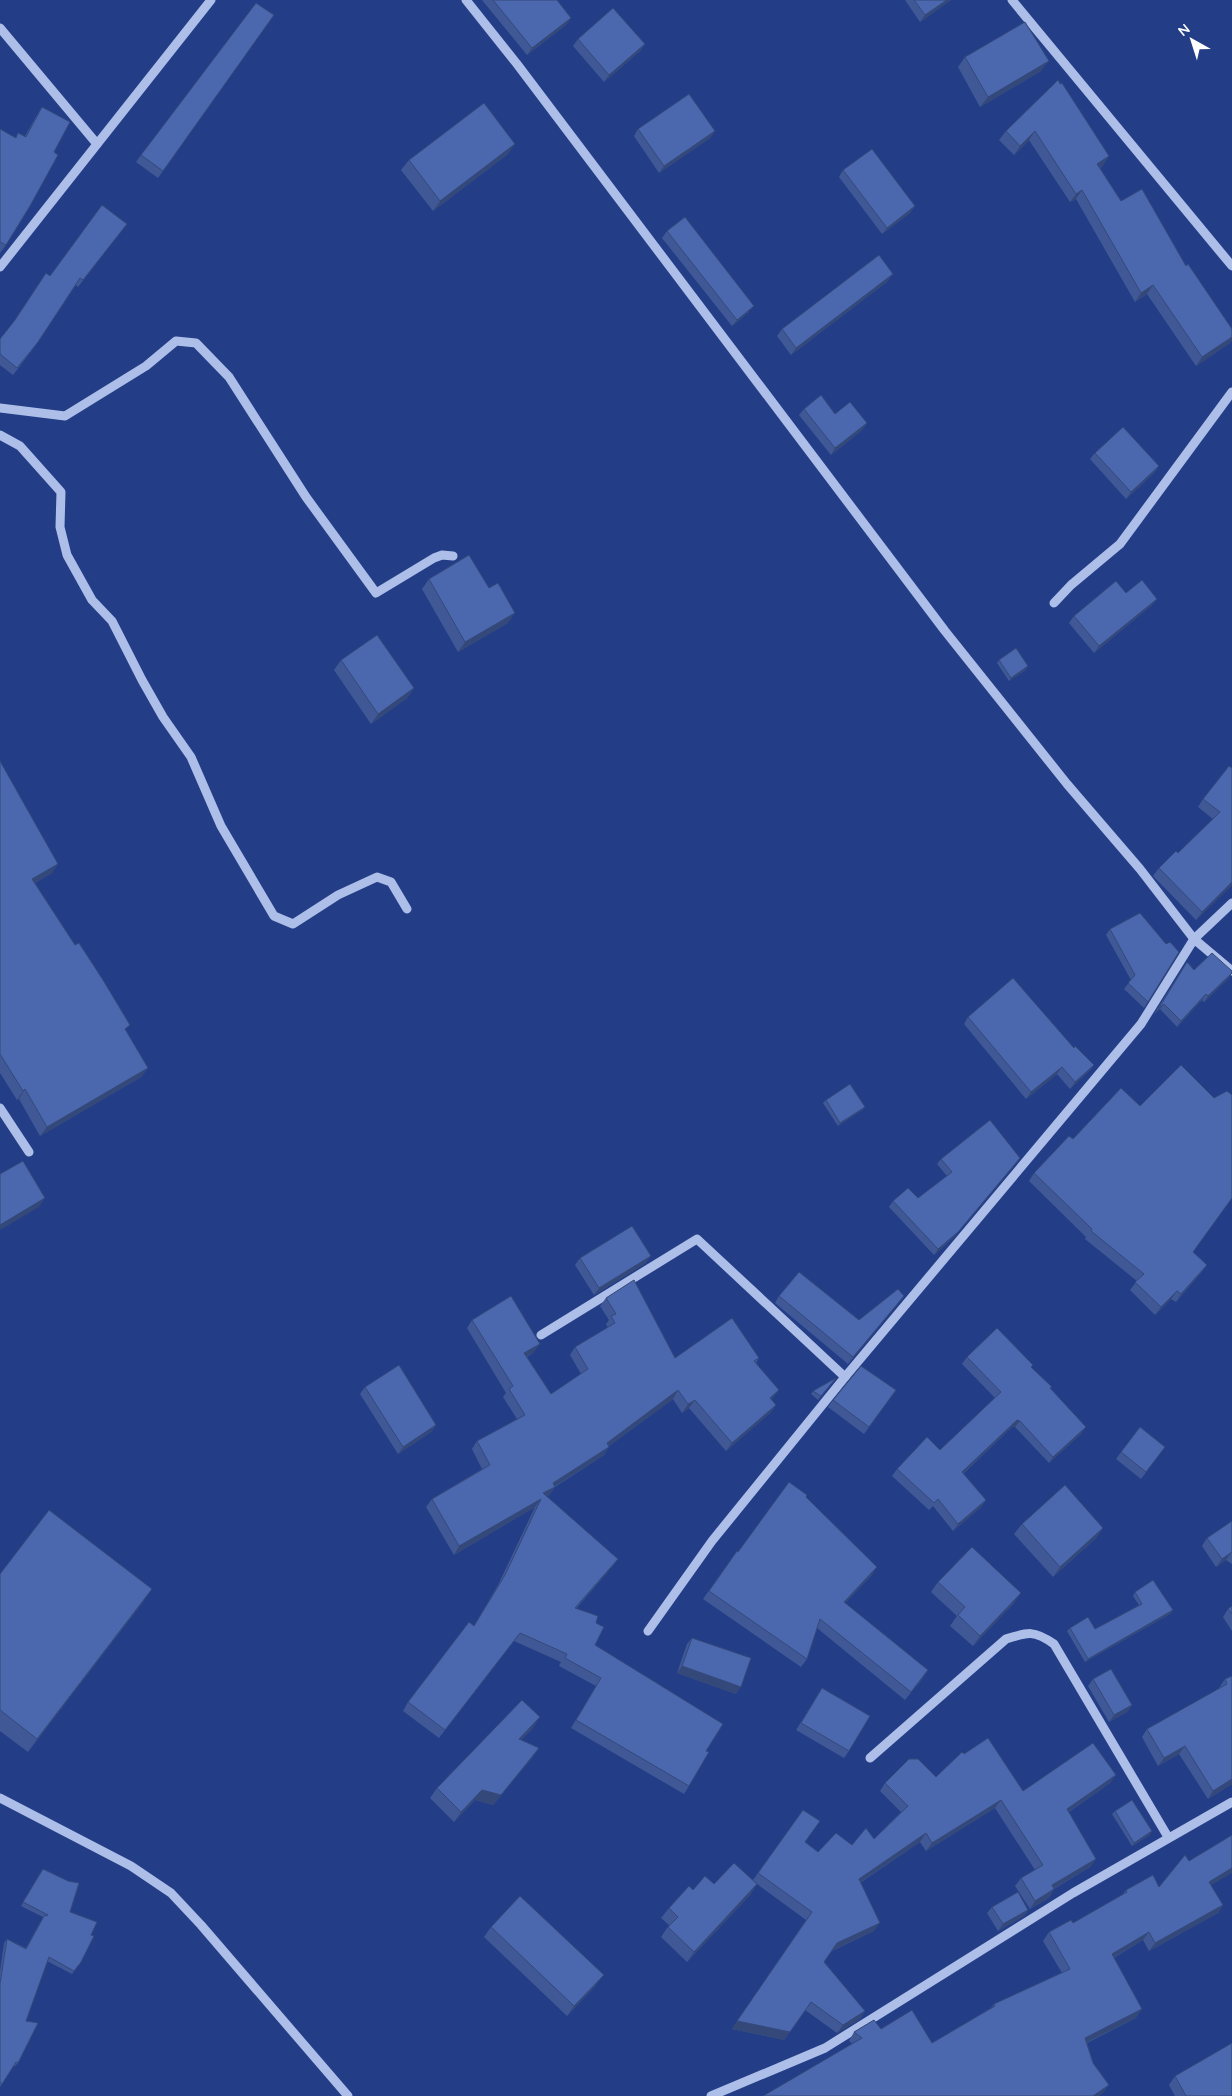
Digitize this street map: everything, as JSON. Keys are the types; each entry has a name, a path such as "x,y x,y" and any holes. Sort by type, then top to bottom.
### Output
{"street":[{"path":"1,265 211,0"},
{"path":"466,0 517,64 945,631 1067,784 1140,869 1194,939 1232,971"},
{"path":"1012,0 1232,266"},
{"path":"0,28 97,144"},
{"path":"0,408 65,416 146,366 176,341 196,343 229,377 306,497 376,593 434,558 442,555 453,556"},
{"path":"1054,604 1071,585 1120,544 1232,392"},
{"path":"0,435 20,446 61,492 60,527 68,555 92,600 112,621 163,717 191,757 221,826 274,916 293,924 338,895 377,877 391,882 406,909"},
{"path":"648,1631 712,1541 845,1377 1141,1024 1194,939 1232,903"},
{"path":"0,1108 29,1152"},
{"path":"541,1335 698,1239 845,1377"},
{"path":"870,1758 1006,1639 1025,1633 1040,1634 1054,1644 1168,1837"},
{"path":"0,1798 131,1866 171,1893 348,2096"},
{"path":"711,2096 825,2048 1025,1923 1168,1837 1232,1802"}],"building":[{"path":"493,0 557,0 571,18 532,48"},
{"path":"914,0 947,0 925,15"},
{"path":"256,3 274,15 163,171 141,155"},
{"path":"613,8 645,44 609,75 578,39"},
{"path":"1025,22 1049,61 988,97 965,57"},
{"path":"1058,80 1060,84 1062,83 1109,156 1097,164 1121,201 1142,189 1186,266 1188,264 1232,329 1232,337 1202,357 1153,285 1141,293 1082,190 1076,194 1035,131 1020,146 1006,131"},
{"path":"689,94 715,131 664,166 638,129"},
{"path":"484,103 515,144 440,201 409,160"},
{"path":"42,107 70,122 54,152 58,155 6,245 0,242 0,129 16,138 18,133 26,137"},
{"path":"872,149 915,206 887,228 843,170"},
{"path":"102,205 127,224 83,280 80,278 38,342 17,368 0,354 0,339 46,273 50,276"},
{"path":"685,217 754,306 737,320 667,231"},
{"path":"879,255 893,274 796,348 782,329"},
{"path":"821,395 835,414 850,402 867,423 835,448 804,409"},
{"path":"1123,427 1159,466 1131,492 1095,453"},
{"path":"469,555 489,588 498,583 515,613 465,642 429,579"},
{"path":"1142,580 1157,599 1099,646 1074,616 1116,581 1126,593"},
{"path":"377,635 414,688 378,714 341,660"},
{"path":"1016,648 1028,666 1011,678 999,660"},
{"path":"0,761 58,864 32,879 75,945 79,943 103,980 130,1025 125,1029 148,1068 47,1127 25,1089 23,1091 0,1054"},
{"path":"1229,766 1232,768 1232,882 1202,912 1159,868 1176,851 1178,853 1220,812 1203,799"},
{"path":"1140,913 1166,944 1170,942 1179,952 1148,1002 1128,983 1135,975 1110,929"},
{"path":"1212,953 1232,973 1208,996 1206,994 1181,1021 1164,1004 1159,1008 1187,962 1194,970"},
{"path":"1013,978 1074,1048 1075,1046 1094,1065 1075,1082 1062,1067 1031,1092 968,1017"},
{"path":"1181,1065 1214,1098 1227,1091 1232,1095 1232,1198 1193,1252 1207,1265 1181,1294 1177,1291 1161,1307 1135,1282 1144,1274 1091,1231 1092,1229 1034,1173 1069,1136 1073,1139 1121,1088 1140,1106"},
{"path":"850,1084 865,1107 840,1123 826,1100"},
{"path":"990,1120 1020,1158 958,1232 938,1249 893,1201 908,1188 918,1198 952,1172 941,1159"},
{"path":"23,1161 45,1198 0,1225 0,1174"},
{"path":"632,1226 651,1256 599,1288 580,1258"},
{"path":"799,1272 859,1320 898,1289 904,1296 853,1357 779,1296"},
{"path":"634,1280 675,1358 732,1318 759,1358 754,1361 779,1390 770,1398 776,1405 732,1443 695,1400 688,1404 678,1390 607,1443 609,1447 553,1483 555,1487 543,1493 618,1559 575,1608 598,1616 596,1623 604,1627 595,1645 723,1724 706,1751 709,1752 689,1786 576,1720 601,1678 565,1658 567,1654 520,1633 445,1730 408,1702 469,1622 474,1626 505,1575 541,1499 459,1546 432,1499 490,1465 477,1441 525,1415 509,1389 513,1386 472,1320 511,1296 540,1344 524,1353 551,1394 588,1369 575,1347 615,1323 611,1316 616,1314 606,1298"},
{"path":"997,1328 1033,1365 1031,1367 1052,1387 1050,1388 1086,1427 1053,1457 1017,1420 962,1472 986,1500 958,1524 938,1499 934,1503 897,1469 927,1437 940,1450 1001,1392 967,1357"},
{"path":"399,1365 436,1425 403,1447 365,1387"},
{"path":"861,1366 896,1390 869,1427 833,1400"},
{"path":"836,1378 821,1396 813,1391"},
{"path":"1140,1427 1165,1447 1146,1472 1121,1452"},
{"path":"789,1482 807,1495 806,1497 877,1567 844,1602 928,1670 911,1692 820,1619 807,1659 709,1591"},
{"path":"1065,1485 1103,1528 1060,1567 1022,1524"},
{"path":"49,1510 152,1589 37,1739 0,1710 0,1574"},
{"path":"1232,1521 1232,1552 1222,1559 1207,1538"},
{"path":"972,1547 1021,1593 980,1636 958,1615 965,1607 938,1582"},
{"path":"1153,1580 1173,1610 1088,1659 1070,1628 1088,1617 1095,1629 1142,1604 1135,1592"},
{"path":"1232,1606 1232,1614 1228,1609"},
{"path":"692,1638 751,1658 741,1687 682,1666"},
{"path":"1111,1669 1132,1705 1114,1715 1093,1679"},
{"path":"1232,1676 1232,1779 1213,1791 1185,1746 1164,1758 1147,1729 1227,1684 1225,1679"},
{"path":"822,1688 870,1716 849,1751 801,1723"},
{"path":"522,1700 540,1717 519,1739 539,1748 501,1795 482,1790 461,1812 437,1788"},
{"path":"988,1738 1023,1791 1093,1743 1116,1775 1067,1809 1096,1859 1052,1885 1054,1889 1035,1901 1021,1878 1043,1865 1001,1800 932,1843 926,1833 859,1879 880,1923 837,1943 824,1962 865,2011 843,2025 811,2002 790,2032 737,2021 812,1912 758,1873 803,1810 820,1821 805,1842 818,1852 836,1833 852,1845 866,1828 874,1839 908,1806 885,1783 909,1759 918,1759 936,1777 962,1752 964,1754"},
{"path":"1132,1800 1152,1831 1134,1843 1115,1811"},
{"path":"1232,1835 1232,1868 1209,1882 1223,1905 1155,1943 1149,1932 1112,1954 1142,2009 1085,2038 1093,2063 1109,2085 1093,2096 763,2096 862,2038 854,2032 874,2020 881,2029 912,2010 932,2043 995,2006 994,2004 1070,1969 1049,1932 1071,1920 1073,1923 1153,1875 1159,1887 1185,1855 1189,1861"},
{"path":"734,1863 757,1884 694,1952 668,1927 678,1917 669,1908 689,1886 693,1890 705,1876 714,1884"},
{"path":"43,1869 68,1881 79,1883 70,1912 97,1922 91,1935 94,1936 81,1962 74,1971 49,1957 26,2021 38,2023 18,2063 16,2062 2,2084 0,2082 0,1984 7,1939 26,1949 44,1916 48,1915 23,1902"},
{"path":"1018,1892 1028,1910 1003,1924 992,1907"},
{"path":"520,1896 604,1975 574,2006 491,1927"},
{"path":"1232,2043 1232,2096 1186,2096 1175,2076"}]}
